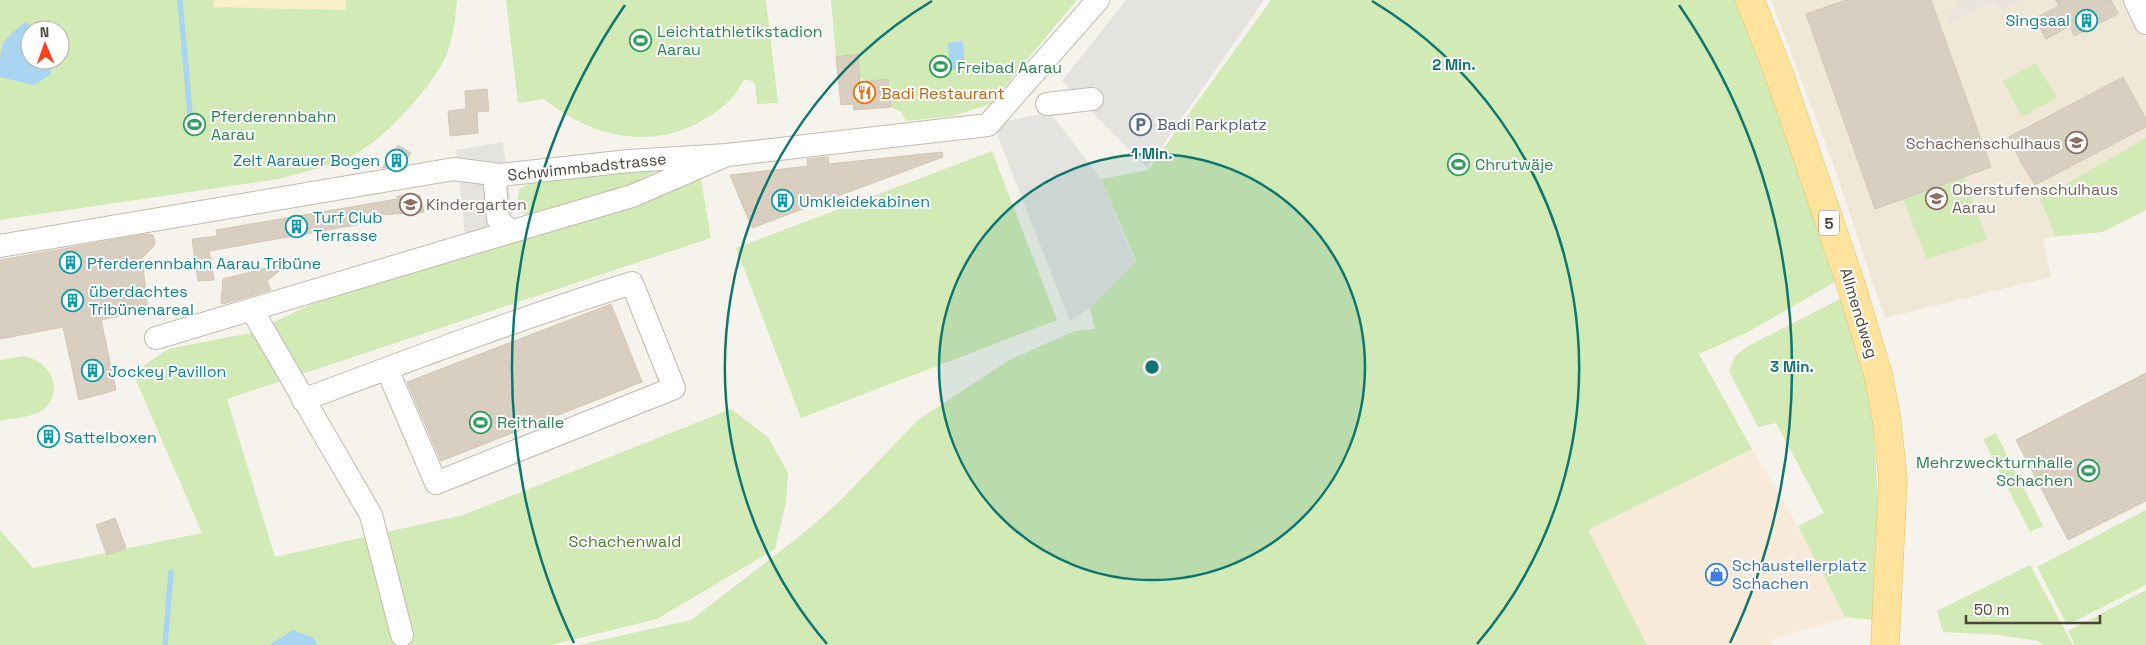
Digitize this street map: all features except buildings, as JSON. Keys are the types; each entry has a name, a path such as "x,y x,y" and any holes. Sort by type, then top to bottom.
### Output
{"main road":[{"name":"Allmendweg","path":"1750,0 1778,71 1853,293 1879,378 1887,422 1893,479 1889,644"}],"street":[{"name":"Schwimmbadstrasse","path":"727,155 632,196 510,232 498,219 495,185 500,175 629,161 727,155 988,125 1098,0"},
{"path":"1047,104 1092,99"},
{"path":"0,246 454,169 500,175"},
{"path":"156,338 510,232"},
{"path":"303,400 388,368 531,315 632,284 674,388 436,483 388,368"},
{"path":"252,310 371,515 402,635"}],"shaded area":[{"name":"Badi Parkplatz","path":"1126,0 1264,0 1147,168 1062,81"},
{"name":"Oberstufenschulhaus Aarau","path":"1771,0 1956,0 1959,7 1948,14 1949,23 1993,3 2000,11 2023,0 2131,0 2146,41 2146,210 2102,232 2043,238 2051,277 1885,318 1831,158"},
{"path":"1956,0 2023,0 2000,11 1993,3 1949,23 1947,14 1959,7"},
{"path":"1050,112 1101,179 1135,262 1090,308 1070,321 993,124"},
{"path":"503,142 513,220 465,234 456,150"},
{"name":"Schaustellerplatz Schachen","path":"1752,449 1798,526 1845,618 1773,639 1771,645 1647,645 1588,530"}],"green space":[{"name":"Pferderennbahn Aarau","path":"0,0 457,0 450,46 444,60 430,83 388,129 368,146 347,158 278,179 0,220"},
{"name":"Leichtathletikstadion Aarau","path":"506,0 766,0 778,103 757,104 755,84 750,80 744,80 730,100 706,118 683,130 660,136 636,137 612,134 589,126 566,114 544,99 518,103"},
{"name":"Freibad Aarau","path":"831,0 1077,0 990,104 953,116 906,121 901,112 891,107 888,79 866,81 860,77 857,54 836,57"},
{"path":"1271,0 1738,0 1754,37 1838,280 1750,331 1699,354 1752,449 1588,530 1647,645 579,645 691,620 805,532 839,502 918,420 1009,360 1075,331 1095,329 1090,308 1136,261 1101,179 1148,170"},
{"path":"2036,63 2057,98 2022,117 2003,81"},
{"path":"2146,138 2146,210 2102,232 2055,236 2040,199"},
{"path":"992,151 1057,320 801,418 736,248"},
{"path":"660,169 622,189 526,216 517,204 519,190 532,182"},
{"path":"1965,177 1987,240 1927,259 1903,199"},
{"name":"Schachenwald","path":"701,179 711,238 227,399 275,557 463,515 731,409 768,437 788,473 786,502 775,549 657,619 551,645 0,645 0,530 33,568 202,533 133,373 168,349 250,333 342,290 632,196"},
{"path":"1842,298 1858,344 1872,407 1878,499 1872,620 1845,617 1798,526 1824,513 1776,423 1758,427 1729,371 1735,356 1748,346"},
{"path":"23,356 40,363 47,369 54,384 54,392 45,408 35,414 0,421 0,360"},
{"path":"1996,433 2043,526 2030,532 1983,439"},
{"path":"2146,510 2146,585 2067,625 2037,567"},
{"path":"2030,565 2073,645 2044,645 2037,641 1998,635 1943,632 1937,611"},
{"path":"2146,590 2146,645 2075,645 2068,631"}],"sand":[{"path":"214,0 346,0 346,10 213,7"}],"water":[{"path":"20,27 20,70 51,70 51,74 34,85 0,77 1,50 6,39"},
{"path":"963,41 965,69 950,70 948,43"},
{"path":"293,630 314,638 317,645 269,645"}],"waterway":[{"path":"180,0 190,114"},
{"path":"165,645 171,572"}],"place":[{"name":"Singsaal","path":"2086,20"},
{"name":"Leichtathletikstadion Aarau","path":"641,40"},
{"name":"Freibad Aarau","path":"941,67"},
{"name":"Badi Restaurant","path":"865,93"},
{"name":"Badi Parkplatz","path":"1141,124"},
{"name":"Pferderennbahn Aarau","path":"195,125"},
{"name":"Schachenschulhaus","path":"2077,143"},
{"name":"Zelt Aarauer Bogen","path":"396,160"},
{"name":"Chrutwäje","path":"1459,164"},
{"name":"Oberstufenschulhaus Aarau","path":"1936,198"},
{"name":"Umkleidekabinen","path":"783,201"},
{"name":"Kindergarten","path":"410,204"},
{"name":"Turf Club Terrasse","path":"297,226"},
{"name":"Pferderennbahn Aarau Tribüne","path":"71,263"},
{"name":"überdachtes Tribünenareal","path":"73,300"},
{"name":"Jockey Pavillon","path":"92,371"},
{"name":"Reithalle","path":"481,422"},
{"name":"Sattelboxen","path":"48,437"},
{"name":"Mehrzweckturnhalle Schachen","path":"2089,471"},
{"name":"Schaustellerplatz Schachen","path":"1716,574"}]}
